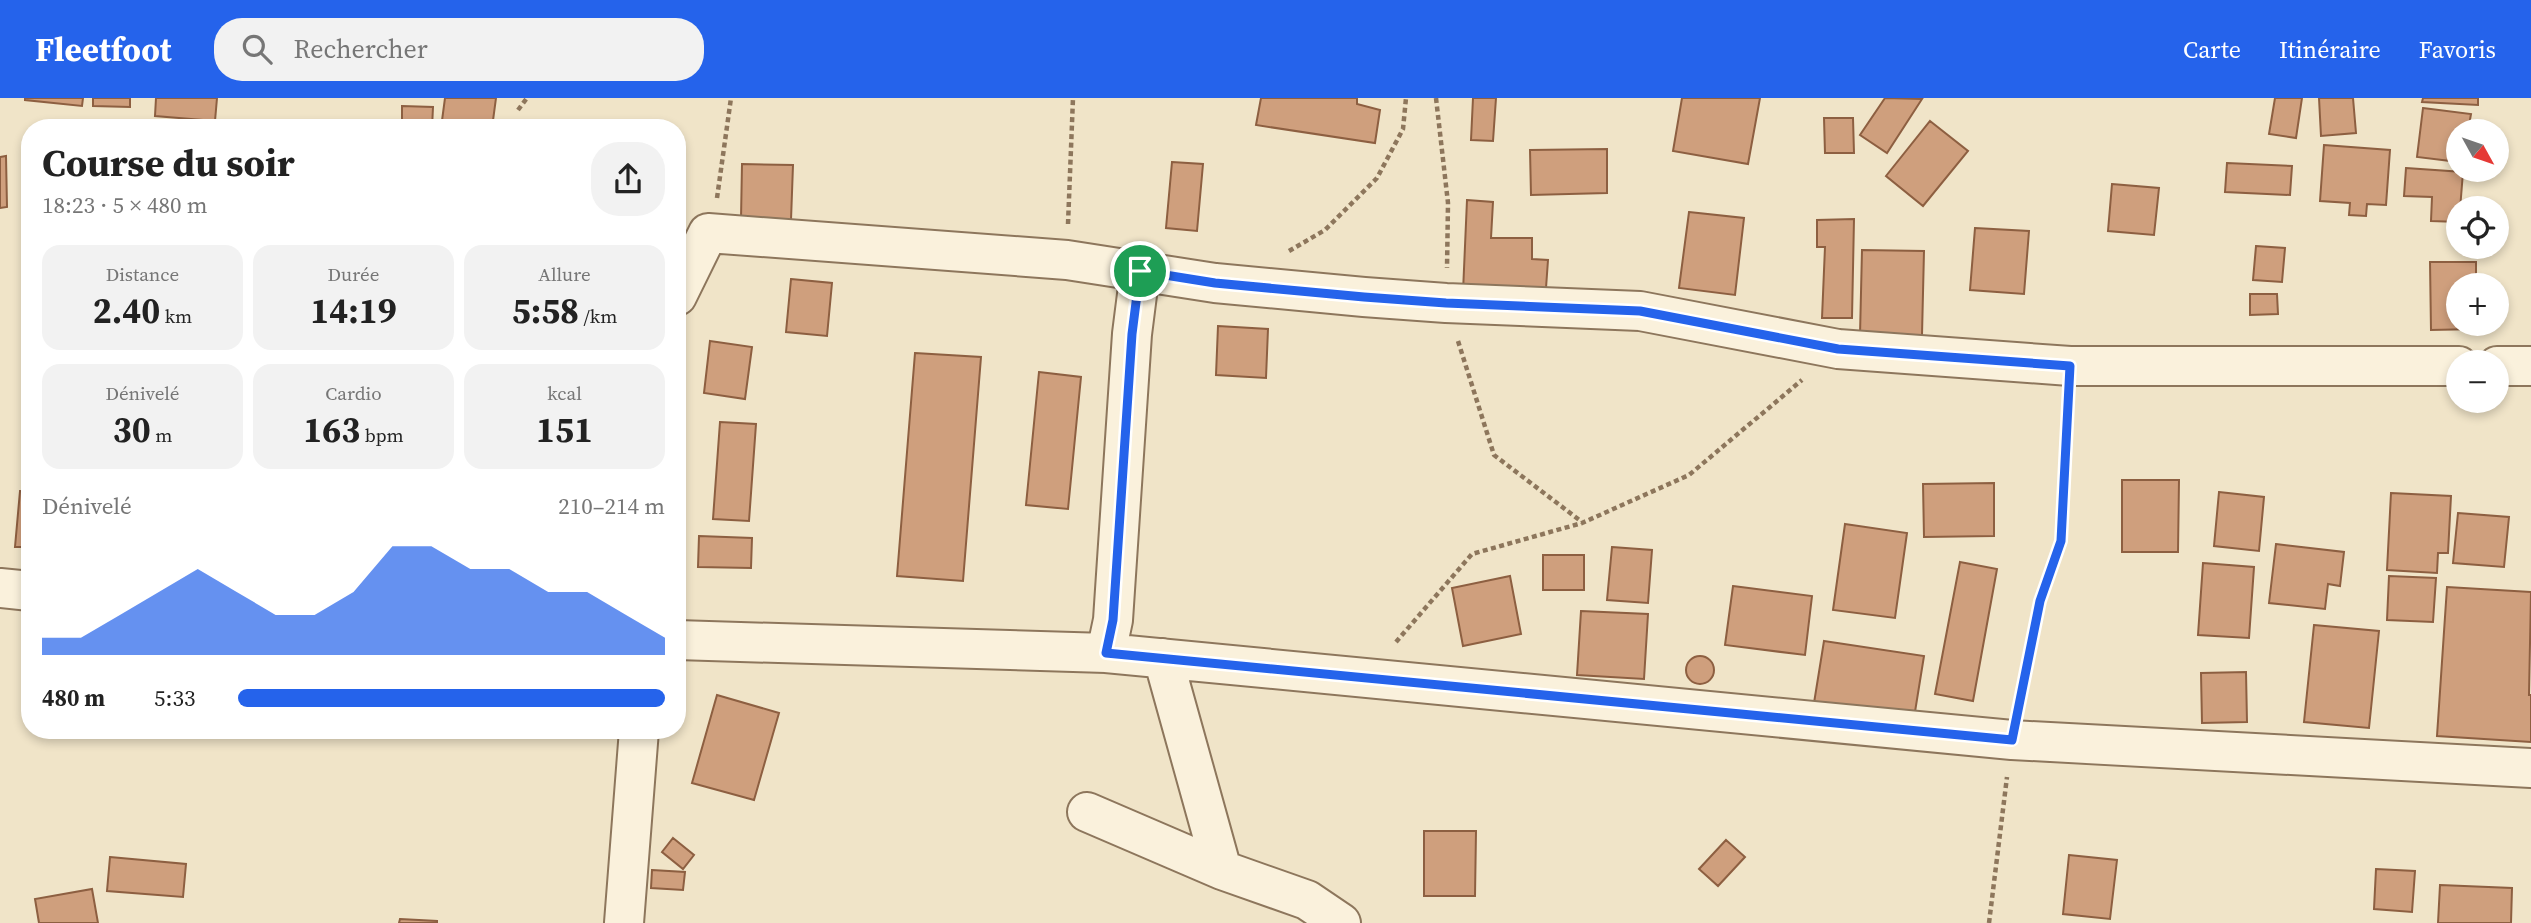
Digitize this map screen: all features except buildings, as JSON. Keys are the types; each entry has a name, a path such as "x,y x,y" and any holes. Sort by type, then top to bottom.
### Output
{"street":[{"path":"686,278 708,233 1067,260 1215,283 1364,297 1640,311 1838,349 2070,366 2446,366"},
{"path":"1106,653 1113,620 1131,347 1140,271"},
{"path":"2509,366 2531,366"},
{"path":"0,589 21,590"},
{"path":"686,640 1106,653 2012,740 2531,768"},
{"path":"1163,658 1222,870"},
{"path":"624,923 638,739"},
{"path":"1087,812 1222,870 1307,900 1341,923"}],"path":[{"path":"518,110 527,98"},
{"path":"708,233 718,193 731,98"},
{"path":"1067,260 1073,98"},
{"path":"1282,254 1325,230 1377,178 1404,129 1406,98"},
{"path":"1366,677 1472,554 1582,523 1689,475 1838,349"},
{"path":"1989,923 2012,740 2040,601 2061,541 2070,366"}],"route":[{"path":"1140,271 1215,283 1364,297 1640,311 1838,349 2070,366 2061,541 2040,601 2012,740 1106,653 1113,620 1132,334 1140,271"}]}
